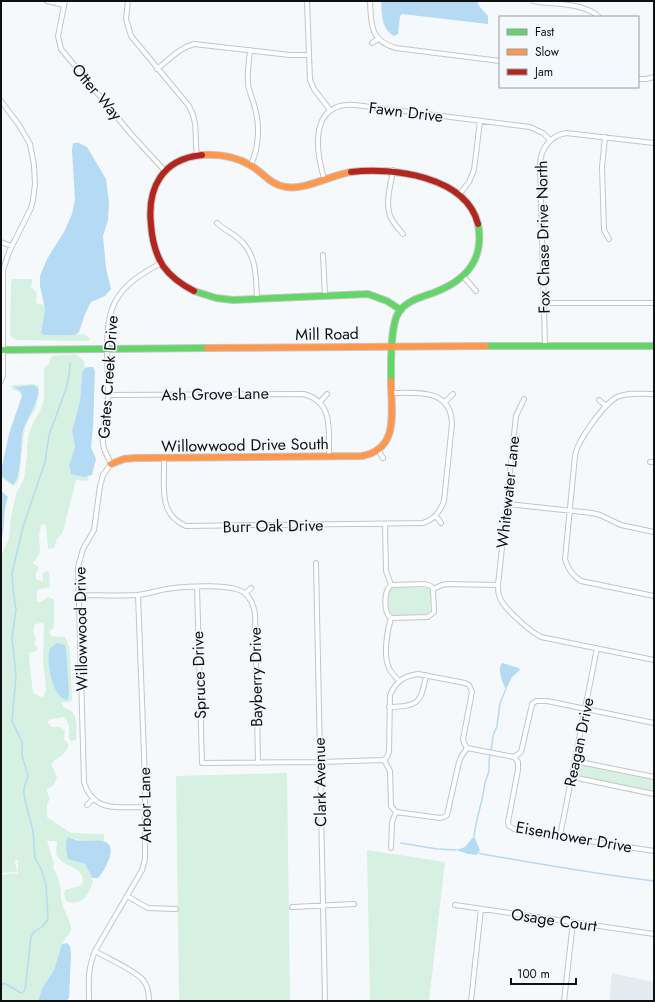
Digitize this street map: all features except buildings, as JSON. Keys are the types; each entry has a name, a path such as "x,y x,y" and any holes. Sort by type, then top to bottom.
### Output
{"street":[{"path":"47,1 65,3"},
{"path":"128,1 126,19 131,36 189,106 194,115 196,124 197,156"},
{"path":"307,1 308,54 311,85 330,110 325,115 319,128 320,160 324,178"},
{"path":"370,1 371,26 378,39 388,46 499,61"},
{"path":"533,1 581,7 589,9 598,16"},
{"name":"Otter Way","path":"65,3 58,36 62,49 131,134 165,171"},
{"path":"372,43 378,39"},
{"path":"157,69 180,50 192,44 290,55 308,54"},
{"path":"250,50 248,84 255,109 257,140 256,154 250,166"},
{"path":"639,79 654,77"},
{"path":"1,101 25,134 30,144 34,165 34,192 31,208 11,246 6,260 2,280 3,376 1,381"},
{"name":"Fawn Drive","path":"330,110 341,105 348,104 530,127 543,133 550,140"},
{"path":"459,196 469,182 474,170 480,121"},
{"name":"Fox Chase Drive North","path":"545,346 540,161 542,151 550,140 556,136 566,133 654,143"},
{"path":"605,137 602,167 604,230 609,239"},
{"path":"383,458 379,451 386,443 390,435 393,325 401,310 408,304 449,285 468,271 478,250 480,233 475,215 471,208 459,196 432,181 417,175 393,170 365,170 349,172 324,178 310,185 298,188 288,188 274,183 250,166 226,156 215,155 197,156 182,161 165,171 154,186 150,205 151,236 161,263 174,278 192,292 218,300 368,294 387,301 401,310"},
{"path":"393,170 389,200 390,215 403,234"},
{"path":"217,223 224,230 241,240 251,255 256,271 257,299"},
{"path":"1,242 11,246"},
{"path":"323,255 325,295"},
{"name":"Gates Creek Drive","path":"111,464 104,444 108,395 109,320 111,311 118,296 133,280 161,263"},
{"path":"463,276 476,291"},
{"path":"544,303 654,303"},
{"name":"Mill Road","path":"2,350 392,346 654,346"},
{"path":"391,393 429,394 437,396 444,402 451,414 452,424 444,501 436,516 441,522"},
{"name":"Ash Grove Lane","path":"108,395 300,394 313,397 320,402"},
{"path":"327,394 320,402 325,408 328,416 329,457"},
{"path":"444,402 453,394"},
{"path":"654,394 625,395 618,397 606,406 576,449 565,559 568,568 574,576 581,580 654,596"},
{"name":"Whitewater Lane","path":"498,585 516,416 524,399"},
{"path":"598,400 606,406"},
{"name":"Willowwood Drive South","path":"111,464 130,458 329,457 362,456 379,451"},
{"name":"Burr Oak Drive","path":"164,459 164,497 166,506 170,516 178,523 186,526 419,524 427,522 436,516"},
{"name":"Willowwood Drive","path":"93,799 86,788 83,776 78,567 80,555 94,530 100,486 104,475 111,464"},
{"path":"507,504 592,513 600,515 621,525 654,532"},
{"path":"385,524 386,571 391,585"},
{"name":"Clark Avenue","path":"316,563 325,1001"},
{"path":"425,584 431,586 433,589 434,612 428,618 391,618 388,616 386,612 386,592 391,585 425,584"},
{"path":"433,589 447,584 498,585 500,599 534,633 541,637 654,660"},
{"path":"79,595 138,594 174,588 197,587 227,587 239,590 245,594 251,588"},
{"name":"Spruce Drive","path":"197,587 202,763 258,763"},
{"name":"Arbor Lane","path":"89,1001 89,971 95,951 142,870 145,859 138,594"},
{"name":"Bayberry Drive","path":"245,594 253,604 255,613 258,763"},
{"path":"391,618 387,636 388,664 399,681"},
{"name":"Reagan Drive","path":"560,836 598,648"},
{"path":"258,763 384,760 388,758 390,695 393,688 399,681 412,675 426,675 465,683 472,688 472,696 463,739 467,748"},
{"path":"389,707 411,706 417,702 423,691 426,675"},
{"path":"467,748 514,757 520,752 532,704 536,701 544,701 654,723"},
{"path":"384,760 390,771 391,806 396,812 440,818 447,815 459,762 467,748"},
{"name":"Eisenhower Drive","path":"514,757 518,762 518,770 509,817 509,826 516,830 654,850"},
{"path":"575,761 654,777"},
{"path":"572,777 654,794"},
{"path":"87,805 93,799 99,804 113,807 144,807"},
{"path":"391,848 392,822 396,812"},
{"path":"127,896 148,908 176,909"},
{"path":"292,906 354,904"},
{"name":"Osage Court","path":"455,905 654,934"},
{"path":"471,1001 482,909"},
{"path":"564,1001 573,922"},
{"path":"95,951 135,973 143,980 149,992 149,1001"}],"shaded area":[{"path":"612,973 654,982 654,1001 609,1001"}],"green space":[{"path":"13,279 33,279 31,287 37,292 36,303 44,305 45,309 41,333 44,335 85,334 90,339 88,341 16,340 12,338 10,334 11,282"},
{"path":"75,354 84,361 85,368 82,373 80,401 72,431 75,447 69,470 85,477 88,476 89,481 76,480 64,528 62,534 57,539 54,548 48,548 46,526 45,524 41,525 39,536 39,555 33,563 39,567 35,575 37,580 43,581 43,573 47,571 49,572 50,587 37,590 37,602 41,602 48,597 54,599 54,627 50,631 50,634 52,636 65,637 70,649 72,700 70,702 61,702 64,708 73,712 76,720 76,740 71,741 69,739 69,726 64,717 51,719 48,721 52,727 60,727 65,731 64,739 69,745 63,754 54,760 52,765 57,778 53,786 47,789 50,799 47,804 47,817 71,833 103,834 104,841 81,841 70,837 67,840 68,858 85,864 93,882 84,899 77,902 72,902 66,901 64,894 65,890 82,884 83,878 81,873 62,862 58,857 56,852 57,842 47,841 54,864 53,868 59,882 62,903 70,922 71,931 63,942 57,964 38,1001 1,1001 1,875 18,873 18,860 15,860 17,872 1,873 1,556 9,538 11,517 16,494 24,479 29,433 44,399 44,368 52,356","holes":["35,624 44,624 43,661 46,688 44,696 41,697 33,693 29,653 36,651 38,648 34,644 36,640 33,630"]},
{"path":"33,384 39,386 36,408 27,422 24,433 19,478 13,486 1,477 1,475 2,476 19,466 23,433 26,421 35,405 33,385 14,387 21,393 22,397 19,392 13,390 11,386"},
{"path":"18,407 9,434 1,471 10,429"},
{"path":"394,587 428,588 431,593 430,612 426,615 391,615 388,606 389,595 390,589"},
{"path":"580,765 654,780 654,792 578,776 576,772 577,767"},
{"path":"287,773 290,1001 179,1001 176,776"},
{"path":"367,850 445,862 429,1001 370,1001"}],"water":[{"path":"381,1 477,1 479,6 488,16 488,24 402,14 400,16 398,34 394,36 384,25"},
{"path":"73,143 79,143 87,147 106,179 109,202 108,220 103,236 106,268 111,289 105,296 91,302 79,332 75,335 44,335 41,333 45,309 40,286 40,276 47,259 64,232 72,214 75,200 72,150"},
{"path":"93,367 95,371 91,447 96,459 92,475 85,477 71,474 69,466 75,447 72,431 80,401 82,373 85,368"},
{"path":"33,385 38,388 37,399 23,431 18,475 13,485 2,476 1,471 9,434 22,396 21,392 14,387"},
{"path":"1,491 8,497 5,508 1,542"},
{"path":"57,643 65,645 66,649 69,693 68,699 66,700 57,692 50,671 49,651"},
{"path":"502,663 519,668 520,670 512,677 506,689 500,672"},
{"path":"474,836 480,850 477,855 456,850 465,847"},
{"path":"68,837 79,841 102,841 109,845 111,849 107,865 98,878 92,878 85,864 68,859 66,842"},
{"path":"67,943 70,946 71,954 69,998 66,1001 38,1001 42,989 54,970 62,944"}],"waterway":[{"path":"1,986 4,983 21,993 25,990 31,937 34,932 43,926 48,919 46,884 41,869 35,858 33,831 24,796 24,788 28,776 22,755 22,742 12,721 16,676 12,637 16,610 12,573 23,527 45,462 49,435 66,389 70,363"},
{"path":"491,751 493,736 497,726 500,703 506,689"},
{"path":"474,836 489,771 490,754"},
{"path":"401,843 437,849 456,850"},
{"path":"479,853 568,869 654,881"}],"traffic: fast":[{"path":"391,381 391,355 394,326 399,312 410,302 444,288 463,276 470,268 478,249 478,224"},
{"path":"194,291 216,298 233,300 368,294 387,301 401,310"},
{"path":"486,346 654,346"},
{"path":"1,350 207,348"}],"traffic: slow":[{"path":"202,155 221,155 239,160 255,168 275,184 286,187 302,186 351,172"},
{"path":"207,348 486,346"},
{"path":"111,464 124,459 135,458 362,456 374,452 383,446 388,437 392,416 391,381"}],"traffic: jam":[{"path":"194,291 173,277 160,261 153,241 150,212 155,188 167,169 177,162 202,155"},
{"path":"351,172 386,171 425,178 443,185 459,195 471,208 478,224"}]}
